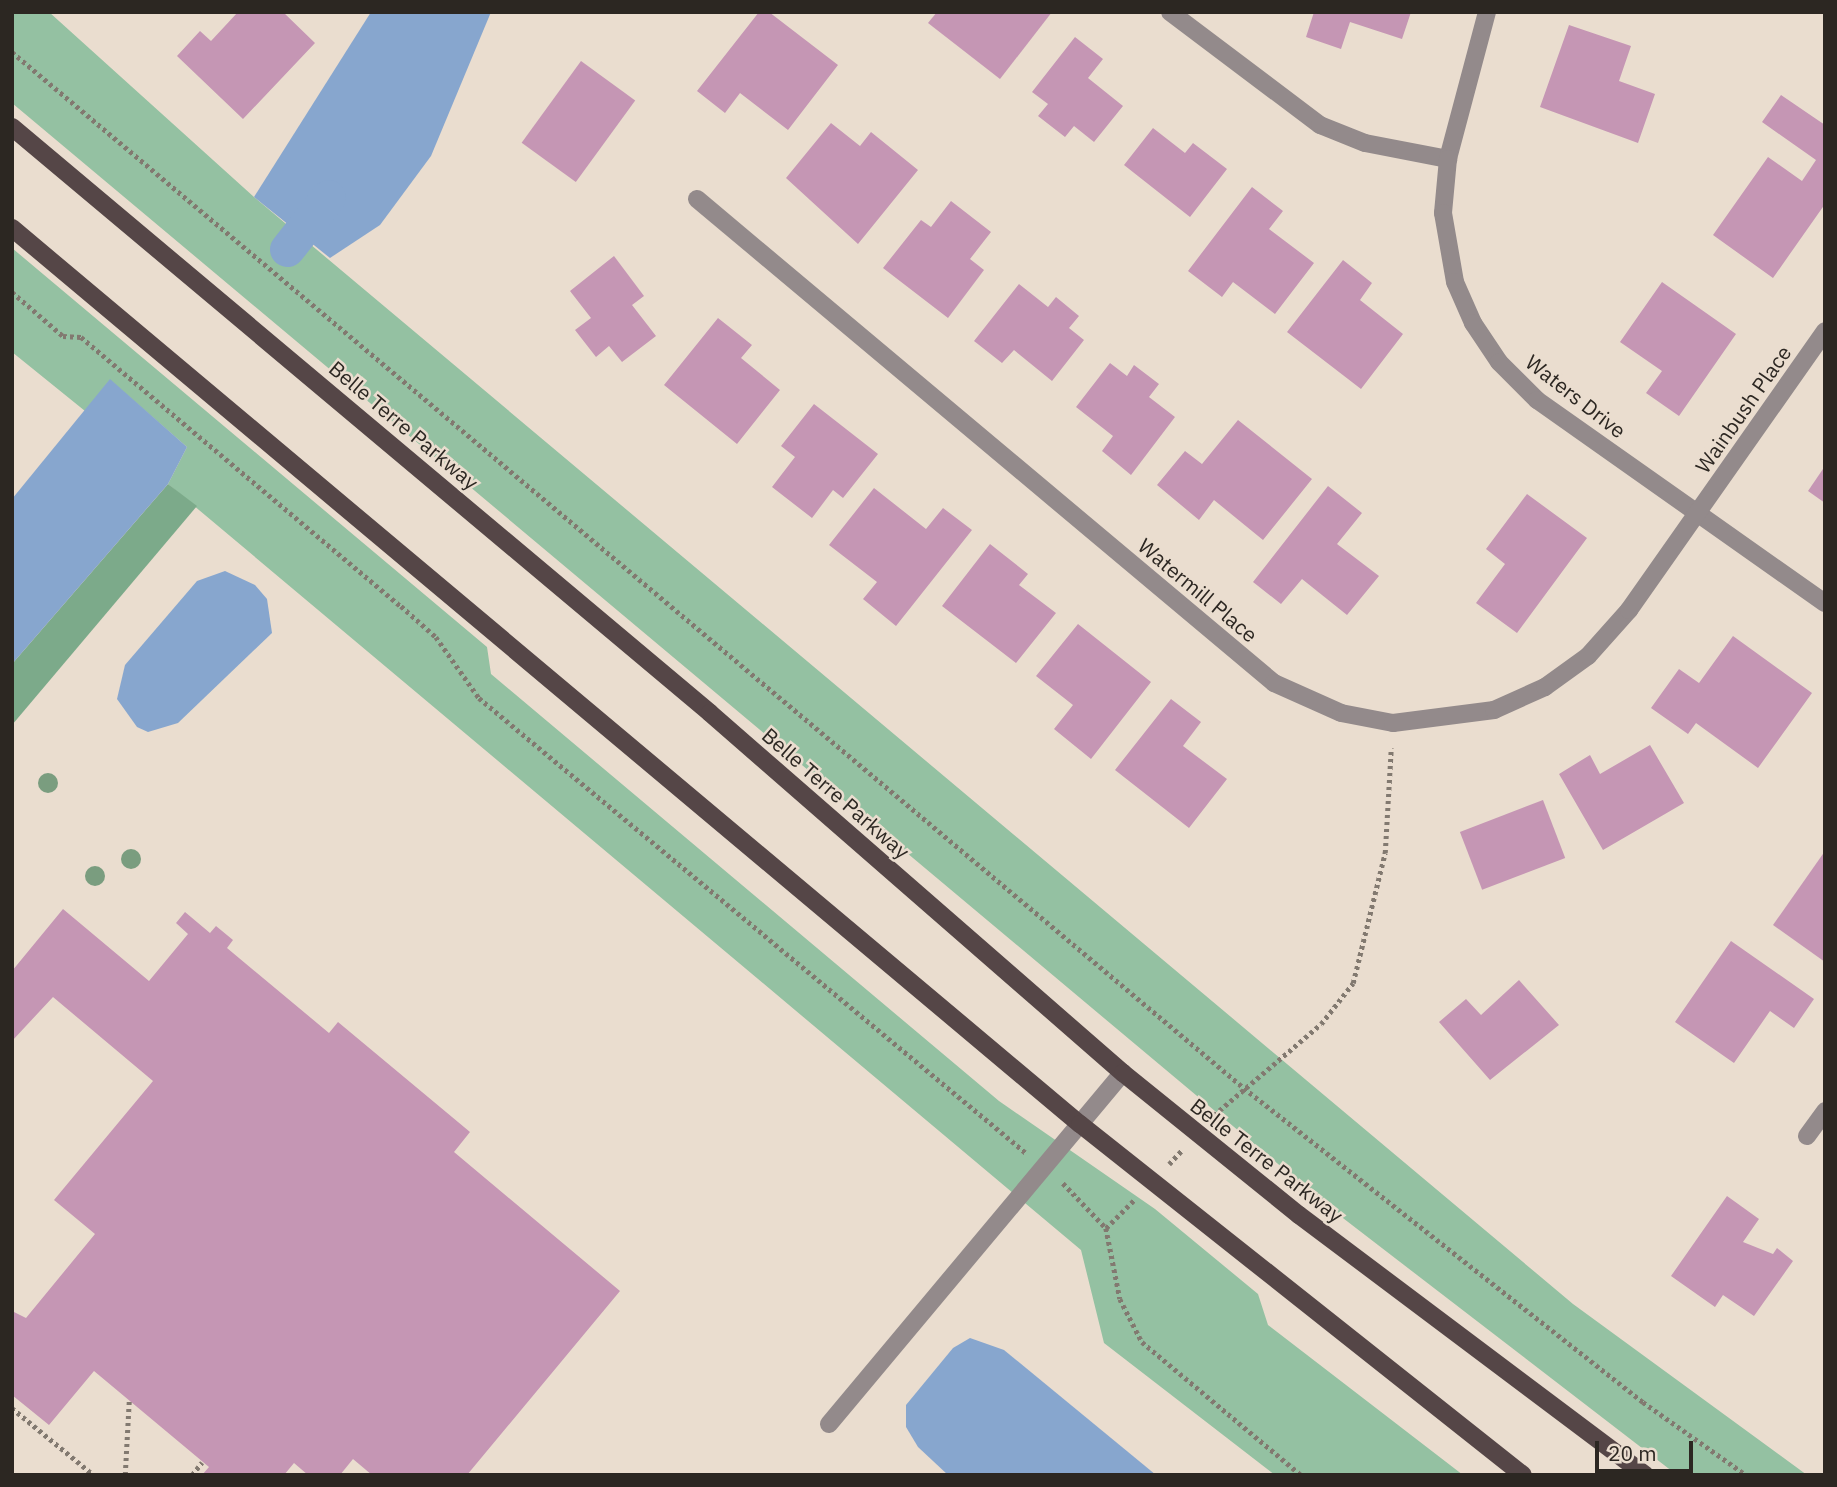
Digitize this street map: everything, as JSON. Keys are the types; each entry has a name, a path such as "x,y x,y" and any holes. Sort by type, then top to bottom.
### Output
{"main road":[{"name":"Belle Terre Parkway","path":"12,127 699,704 1123,1073 1310,1223 1645,1475"},
{"path":"12,228 1080,1124 1523,1475"}],"street":[{"path":"1171,12 1320,125 1365,143 1448,159"},
{"name":"Waters Drive","path":"1487,12 1448,159 1443,213 1448,258 1463,303 1492,352 1537,400 1825,603"},
{"name":"Watermill Place","path":"697,200 1274,683 1341,713 1393,723 1460,718 1545,687 1610,634 1698,514"},
{"name":"Wainbush Place","path":"1698,514 1825,331"},
{"path":"829,1424 1123,1073"},
{"path":"1807,1136 1825,1111"}],"path":[{"path":"12,51 1244,1088 1643,1402 1746,1475"},
{"path":"12,292 63,336 81,337 401,606 436,637 479,698 1009,1139"},
{"path":"1215,1115 1339,1006 1361,966 1385,853 1393,723"},
{"path":"1071,1190 1106,1228 1120,1299 1142,1342 1301,1475"},
{"path":"1106,1228 1134,1200"},
{"path":"125,1475 129,1401"},
{"path":"12,1408 94,1475"},
{"path":"192,1475 202,1462"}],"green space":[{"path":"12,12 49,12 254,197 1573,1304 1807,1475 1677,1475 1339,1215 12,103"},
{"path":"12,248 487,647 491,674 999,1101 1155,1209 1258,1294 1268,1325 1463,1475 1275,1475 1104,1343 1081,1250 168,484 187,447 110,380 85,411 12,352"},
{"path":"168,484 197,506 12,725 12,664"}],"water":[{"path":"371,12 491,12 431,156 380,225 330,258 254,197"},
{"path":"110,379 187,447 168,484 12,664 12,499"},
{"path":"225,571 255,585 267,599 272,633 178,723 148,732 137,727 117,699 125,665 197,581"},
{"path":"970,1338 1004,1350 1156,1475 948,1475 918,1447 906,1427 906,1405 953,1348"}],"building":[{"path":"238,12 283,12 315,43 243,119 177,56 200,31 211,41"},
{"path":"759,12 769,12 838,65 788,130 740,93 725,113 697,91"},
{"path":"937,12 1052,12 1000,79 928,23"},
{"path":"1314,12 1411,12 1402,39 1350,22 1341,49 1306,37"},
{"path":"1569,25 1631,46 1619,81 1655,94 1638,143 1540,107"},
{"path":"1075,37 1103,59 1088,78 1123,106 1094,142 1074,126 1065,137 1038,116 1048,104 1032,92"},
{"path":"581,61 635,100 576,182 522,143"},
{"path":"1781,95 1825,125 1825,204 1773,278 1713,235 1768,157 1802,181 1816,160 1762,122"},
{"path":"831,123 860,146 871,132 918,170 858,244 786,178"},
{"path":"1153,128 1185,153 1193,143 1227,169 1190,217 1124,165"},
{"path":"1252,187 1283,211 1269,229 1314,263 1275,314 1233,282 1222,297 1188,271"},
{"path":"951,201 991,232 970,259 984,270 948,318 883,268 921,220 931,227"},
{"path":"614,256 644,296 632,305 656,336 622,362 609,346 596,357 575,330 591,318 570,291"},
{"path":"1343,260 1372,283 1360,300 1403,334 1361,389 1287,332"},
{"path":"1662,282 1736,334 1679,416 1646,393 1662,371 1620,342"},
{"path":"1019,284 1048,307 1056,297 1079,316 1069,328 1084,340 1052,381 1014,350 1002,363 974,341"},
{"path":"718,318 752,345 741,358 780,390 737,444 664,385"},
{"path":"1110,363 1127,376 1134,365 1159,384 1149,397 1175,417 1131,475 1102,451 1113,436 1076,407"},
{"path":"814,404 878,454 843,498 833,490 812,518 772,487 795,457 781,446"},
{"path":"1238,420 1312,479 1263,540 1214,500 1199,520 1157,485 1185,451 1202,464"},
{"path":"1825,466 1825,503 1808,491"},
{"path":"1328,486 1362,513 1337,544 1379,576 1347,615 1302,579 1281,604 1253,582"},
{"path":"874,488 926,529 943,508 972,530 896,626 863,599 877,582 829,545"},
{"path":"1527,494 1587,538 1517,633 1476,603 1505,564 1486,549"},
{"path":"990,544 1028,574 1019,585 1056,613 1016,663 942,606"},
{"path":"1078,624 1151,682 1091,759 1054,729 1073,705 1036,676"},
{"path":"1733,636 1812,693 1758,768 1696,723 1688,734 1651,708 1679,669 1699,683"},
{"path":"1171,699 1201,722 1183,746 1227,779 1189,828 1115,770"},
{"path":"1650,745 1684,803 1603,850 1559,774 1590,755 1600,774"},
{"path":"1543,800 1565,858 1482,890 1460,832"},
{"path":"1825,851 1825,962 1773,925"},
{"path":"63,909 149,981 188,934 176,923 185,912 210,933 216,926 233,940 227,948 329,1033 338,1022 470,1132 454,1152 620,1291 467,1475 372,1475 353,1459 340,1475 308,1475 294,1463 284,1475 202,1475 209,1467 94,1371 49,1425 12,1395 12,1311 26,1318 95,1234 54,1200 153,1081 53,997 12,1041 12,971"},
{"path":"1731,941 1814,999 1794,1028 1770,1011 1734,1063 1675,1022"},
{"path":"1519,980 1559,1025 1490,1080 1439,1022 1466,999 1481,1015"},
{"path":"1727,1196 1759,1219 1743,1242 1773,1254 1777,1248 1793,1261 1754,1316 1723,1295 1715,1307 1671,1276"}],"waterway":[{"path":"287,249 328,197"}]}
